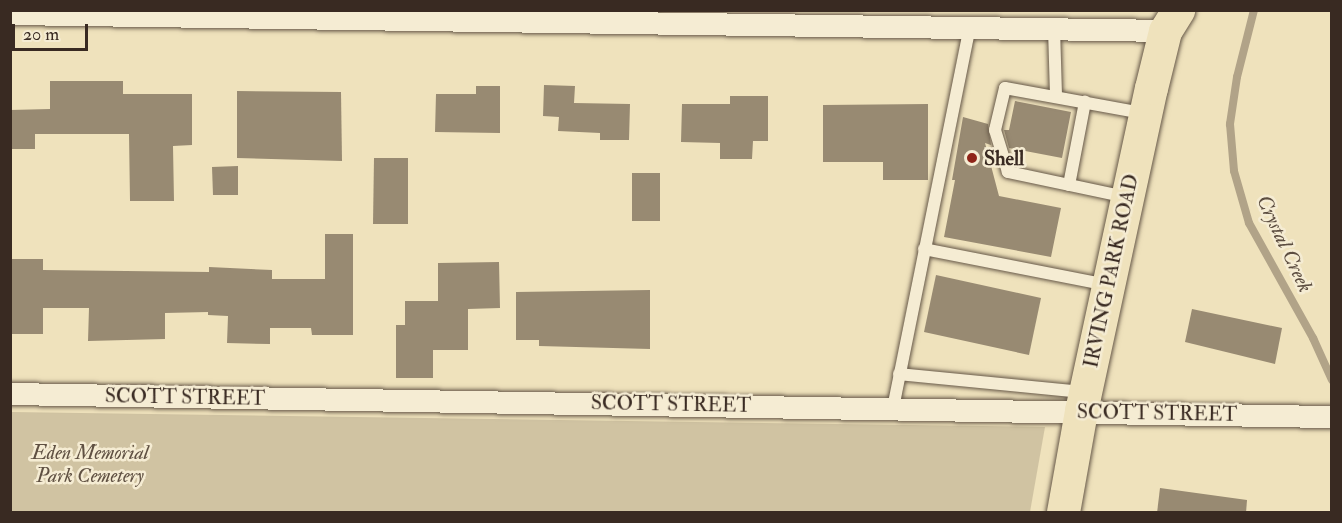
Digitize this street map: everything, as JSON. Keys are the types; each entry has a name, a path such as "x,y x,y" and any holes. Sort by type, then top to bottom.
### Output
{"main road":[{"name":"IRVING PARK ROAD","path":"1063,513 1083,401 1168,17"}],"street":[{"path":"10,14 476,17 1054,28 1168,17"},
{"name":"SCOTT STREET","path":"10,394 892,408 1083,401 1322,417"}],"lane":[{"path":"892,408 970,27"},
{"path":"1054,28 1056,97"},
{"path":"1127,197 1008,172 995,130 1005,88 1145,114"},
{"path":"1069,185 1085,102"},
{"path":"924,249 1108,285"},
{"path":"899,374 1083,401"}],"green space":[{"name":"Eden Memorial Park Cemetery","path":"11,412 1045,427 1030,512 11,512"}],"building":[{"path":"50,81 123,81 123,94 192,94 192,145 173,146 174,201 130,201 129,134 35,134 35,149 10,149 10,110 50,109"},
{"path":"544,85 575,86 574,103 630,104 629,140 600,140 600,133 558,131 559,117 543,116"},
{"path":"476,86 500,86 500,133 435,132 436,94 476,94"},
{"path":"237,91 341,92 342,161 237,158"},
{"path":"730,96 768,96 768,141 753,141 752,159 720,159 720,143 681,142 682,104 730,104"},
{"name":"Shell","path":"1015,101 1071,112 1062,158 1009,148 1004,130 1009,130"},
{"path":"928,104 928,180 883,180 883,162 823,162 823,105"},
{"path":"963,117 988,124 991,145 985,143 999,196 1061,208 1051,257 944,237 955,180 952,180"},
{"path":"374,158 408,158 408,224 373,224"},
{"path":"238,166 238,195 213,195 212,167"},
{"path":"632,173 660,173 660,221 632,221"},
{"path":"325,234 353,234 353,335 312,335 311,328 270,328 270,344 227,343 228,316 208,315 208,312 165,313 165,339 88,341 89,308 43,308 43,334 10,334 10,259 43,259 43,270 209,272 209,267 272,270 272,279 325,279"},
{"path":"499,262 500,308 468,309 468,350 433,350 433,378 396,378 396,325 405,325 405,301 438,301 438,263"},
{"path":"936,275 1041,298 1029,355 924,332"},
{"path":"650,290 650,349 539,346 539,340 516,340 516,292"},
{"path":"1192,309 1282,328 1275,364 1185,342"},
{"path":"1160,488 1247,500 1246,513 1157,513"}],"waterway":[{"name":"Crystal Creek","path":"1254,10 1237,77 1230,124 1234,171 1249,223 1313,338 1332,380"}],"place":[{"name":"Shell","path":"972,158"}]}
